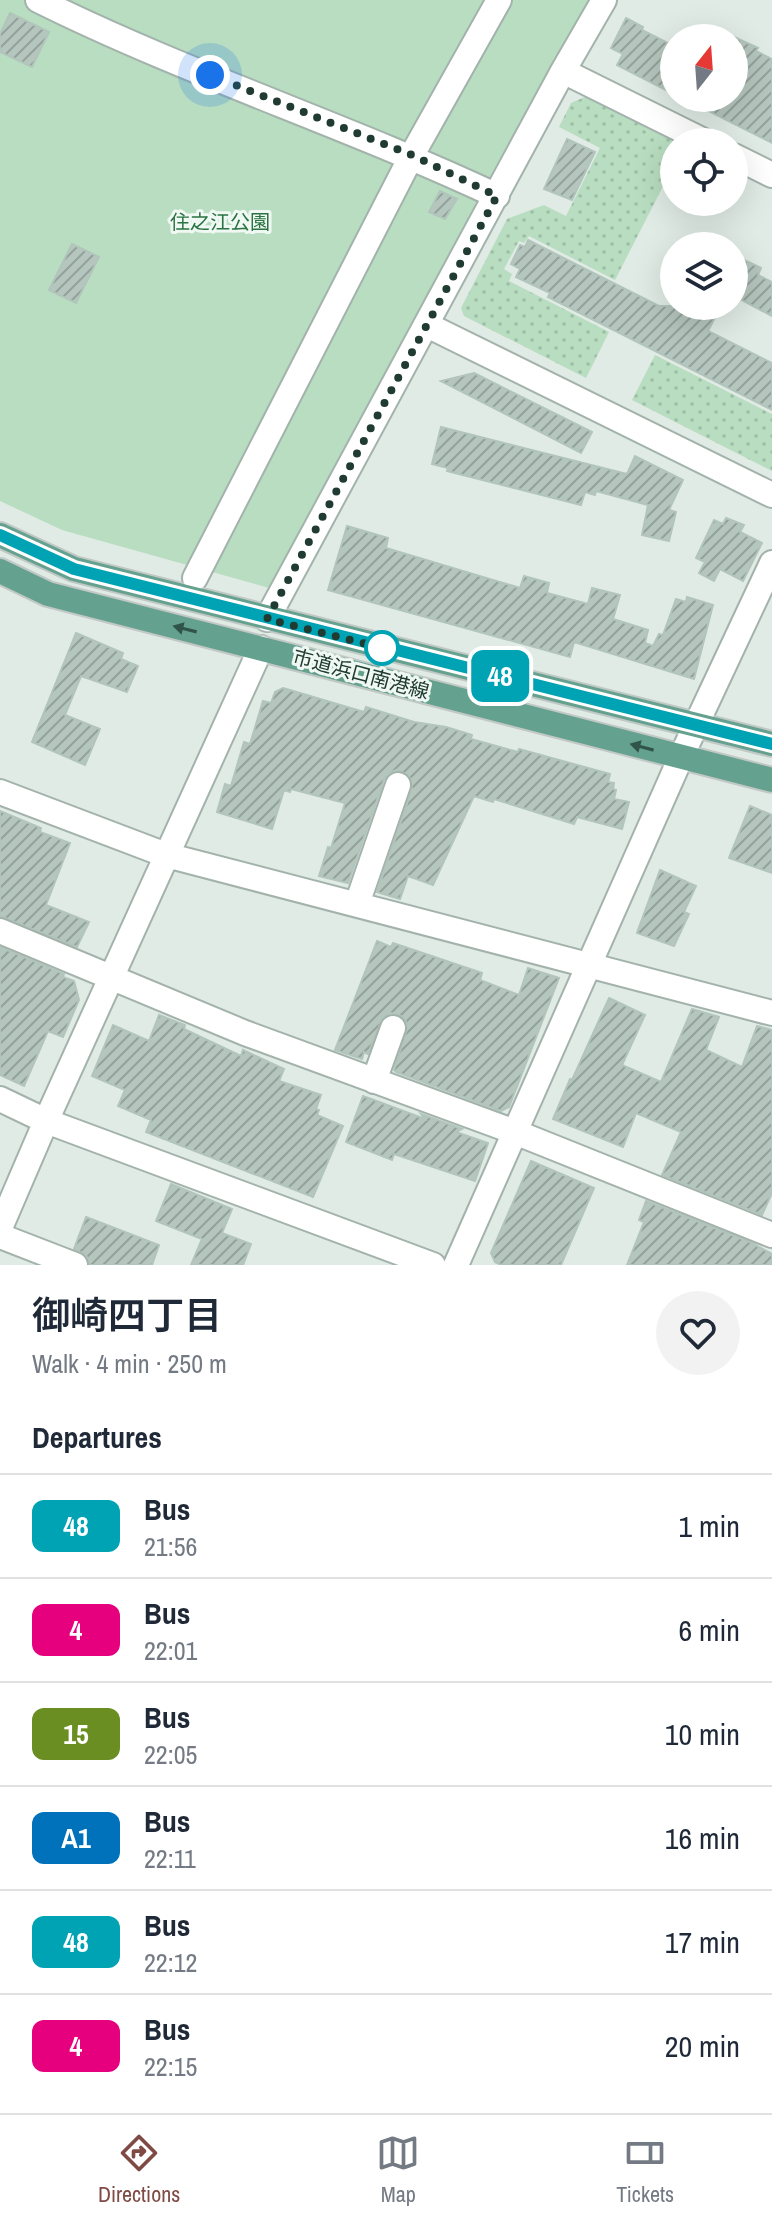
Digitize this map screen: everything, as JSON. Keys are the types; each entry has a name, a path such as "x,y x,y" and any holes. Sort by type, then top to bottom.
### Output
{"main road":[{"name":"市道浜口南港線","path":"0,535 74,569 772,744"},
{"name":"市道浜口南港線","path":"0,571 48,594 772,780"}],"street":[{"path":"38,0 210,75 412,155 497,196"},
{"path":"195,578 412,155 499,0"},
{"path":"267,619 604,0"},
{"path":"563,71 678,128"},
{"path":"748,163 772,175"},
{"path":"427,325 772,495"},
{"path":"456,1265 681,757 772,563"},
{"path":"0,1228 261,648"},
{"path":"357,904 398,785"},
{"path":"0,792 166,855 772,1013"},
{"path":"0,931 245,1033 515,1132 772,1235"},
{"path":"374,1081 393,1028"},
{"path":"0,1099 46,1121 433,1265"},
{"path":"0,1236 75,1265"}],"green space":[{"name":"住之江公園","path":"0,0 590,0 273,589 62,530 0,501"},
{"path":"587,96 660,133 660,192 615,280 529,236 524,243 519,241 504,269 512,274 509,281 609,332 586,378 464,316 461,308 507,219 544,205 566,216 600,148 559,127 571,103"},
{"path":"655,355 772,414 772,471 632,400"}],"building":[{"path":"10,13 49,32 32,67 0,52 0,34"},
{"path":"626,18 660,39 660,87 617,65 623,54 611,48"},
{"path":"748,43 772,59 772,143 748,131 748,128 711,112 748,112"},
{"path":"567,139 595,152 572,200 544,189"},
{"path":"440,191 457,199 445,219 429,212"},
{"path":"528,240 660,306 660,320 714,320 708,331 772,363 772,410 548,297 550,293 516,277 520,269 511,264 520,245 525,247"},
{"path":"72,244 99,257 76,303 49,290"},
{"path":"748,262 761,268 758,275 772,282 772,316 748,303"},
{"path":"474,373 592,432 581,453 441,381"},
{"path":"441,427 627,474 635,456 683,480 669,510 676,512 669,541 642,535 648,505 596,491 595,495 585,492 581,505 447,471 448,468 432,464"},
{"path":"726,518 744,525 740,532 762,543 743,581 720,569 714,581 699,573 705,562 696,558 714,520 723,524"},
{"path":"347,526 388,538 386,548 520,588 524,576 549,583 547,593 588,604 592,588 620,595 613,619 648,630 645,643 653,646 659,634 663,635 676,599 686,602 687,597 713,605 694,679 574,642 570,657 328,590"},
{"path":"76,633 123,653 121,659 138,666 127,692 81,676 65,715 100,729 85,765 32,742"},
{"path":"283,688 364,712 366,707 414,722 446,727 472,735 471,739 610,774 608,782 614,783 613,789 616,790 614,799 629,802 622,829 577,817 574,824 494,799 493,802 474,796 433,885 408,876 400,899 377,892 412,789 409,775 396,770 384,780 348,883 319,876 345,803 291,789 290,792 284,790 272,829 217,812 225,784 231,786 244,742 250,744 263,701 271,703 275,692"},
{"path":"750,806 772,815 772,873 729,858"},
{"path":"0,811 41,828 40,832 70,843 46,905 89,922 77,947 0,916"},
{"path":"660,870 696,886 684,912 689,914 674,946 637,933"},
{"path":"377,941 391,947 393,943 482,973 480,980 519,995 528,968 559,978 509,1107 501,1111 396,1072 394,1070 408,1026 404,1018 397,1014 390,1013 383,1017 368,1054 364,1052 362,1059 335,1050"},
{"path":"0,947 64,974 63,977 74,981 79,1000 63,1037 48,1031 24,1086 0,1075"},
{"path":"609,998 645,1015 622,1065 661,1082 692,1009 719,1017 706,1050 742,1067 757,1026 772,1030 772,1193 762,1215 662,1175 681,1132 636,1113 623,1147 553,1119"},
{"path":"159,1015 185,1025 184,1029 241,1056 243,1050 284,1069 279,1081 321,1095 317,1115 343,1126 313,1197 146,1132 151,1120 118,1106 125,1090 92,1076 113,1025 149,1041"},
{"path":"363,1096 462,1129 456,1132 488,1143 475,1181 394,1154 392,1160 346,1142"},
{"path":"531,1161 594,1188 561,1265 501,1265 495,1262 491,1253"},
{"path":"171,1184 232,1209 222,1233 251,1244 243,1265 191,1265 202,1239 156,1221"},
{"path":"646,1201 750,1242 772,1254 772,1265 627,1265 644,1222 639,1220"},
{"path":"86,1217 159,1245 152,1265 90,1265 86,1255 74,1249"}],"bus line":[{"name":"48","path":"0,535 74,569 772,744"}],"route":[{"path":"210,75 412,155 497,196 267,619 382,648"}]}
